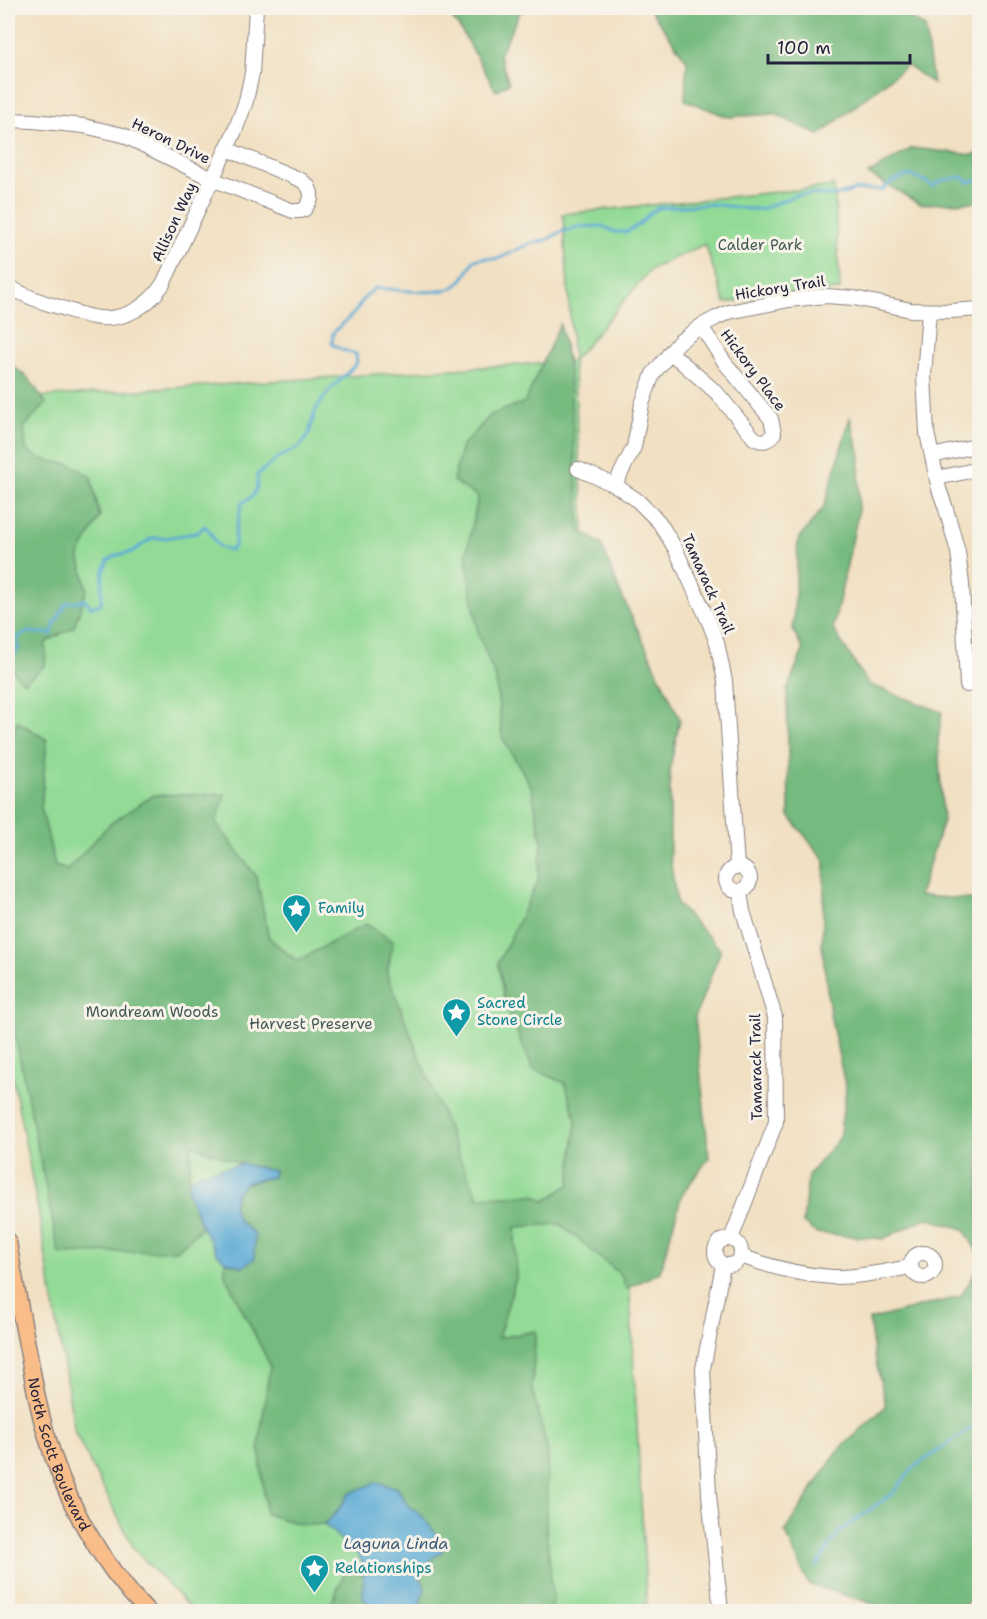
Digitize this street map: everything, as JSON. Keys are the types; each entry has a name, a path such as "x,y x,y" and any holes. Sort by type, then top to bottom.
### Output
{"main road":[{"name":"North Scott Boulevard","path":"8,1242 37,1398 54,1459 76,1510 99,1550 118,1577 148,1611"}],"street":[{"name":"Allison Way","path":"8,286 31,298 89,317 112,318 133,312 155,297 227,148 246,101 252,73 256,8"},
{"name":"Heron Drive","path":"8,120 84,126 123,135 212,179 293,212 305,209 310,203 311,193 308,186 300,180 227,148"},
{"name":"Hickory Trail","path":"615,485 634,447 642,404 653,374 679,342 701,326 729,312 789,300 826,296 854,298 895,307 929,311 980,309"},
{"path":"929,311 924,376 927,433 936,478 958,552 962,584 967,685"},
{"name":"Hickory Place","path":"670,352 717,393 754,438 765,441 771,438 774,433 771,419 724,363 701,326"},
{"path":"932,456 980,445"},
{"name":"Tamarack Trail","path":"578,469 615,485 637,500 667,533 701,602 717,643 725,681 737,867 747,870 751,879 748,886 740,892 742,911 775,1017 776,1122 731,1239"},
{"path":"936,478 980,469"},
{"path":"731,1239 741,1247 741,1256 736,1263 727,1265 716,1259 714,1250 718,1242 731,1239"},
{"path":"741,1256 774,1268 832,1277 911,1267"},
{"path":"721,1611 710,1495 703,1369 723,1264"}],"green space":[{"path":"445,8 522,8 499,55 509,83 496,91 461,30"},
{"path":"649,8 895,8 925,27 933,84 907,65 819,135 775,114 728,117 685,100 687,61"},
{"path":"912,148 973,155 979,151 979,202 920,204 868,174"},
{"name":"Calder Park","path":"834,186 840,290 773,295 725,303 705,244 651,269 573,361 563,214"},
{"name":"Mondream Woods","path":"560,324 569,369 580,530 601,544 620,592 680,719 670,768 670,858 677,904 721,950 695,1017 709,1158 682,1194 660,1272 626,1289 622,1276 560,1224 515,1227 516,1278 498,1338 536,1331 532,1388 548,1453 546,1527 553,1598 551,1611 423,1611 420,1603 425,1588 420,1577 436,1554 422,1516 407,1504 397,1487 350,1493 333,1516 320,1524 296,1523 266,1514 259,1445 270,1365 225,1275 225,1261 243,1267 248,1228 237,1219 233,1205 236,1192 247,1183 273,1177 274,1171 242,1164 192,1145 188,1192 202,1227 178,1250 59,1254 8,1000 8,751 17,721 47,740 41,807 55,866 67,870 111,823 154,795 225,794 216,823 256,876 269,938 297,961 366,924 393,941 387,974 460,1159 478,1197 535,1195 545,1201 570,1184 576,1120 565,1083 533,1069 505,1004 498,963 538,881 542,843 531,786 502,737 496,679 478,633 466,557 478,497 453,481 462,446 491,415 525,402"},
{"name":"Harvest Preserve","path":"573,361 610,925 647,1611 193,1611 135,1550 75,1433 39,1215 8,1053 8,399"},
{"path":"8,362 29,379 46,403 24,428 26,449 41,459 73,465 91,477 100,517 79,555 87,589 74,627 46,642 45,666 24,682 8,667"},
{"path":"850,418 860,455 858,514 833,629 868,684 942,712 938,741 943,821 919,896 979,900 979,1255 964,1229 926,1218 883,1239 816,1233 803,1223 808,1175 839,1139 846,1090 830,1014 822,945 825,861 789,816 787,690 803,650 793,630 798,540 824,507"},
{"path":"979,1267 979,1590 959,1611 921,1612 884,1607 808,1584 785,1531 837,1452 886,1406 869,1320 961,1296"},
{"path":"346,1569 364,1577 363,1599 390,1609 409,1608 411,1611 328,1612"}],"water":[{"path":"242,1164 274,1171 273,1177 247,1182 236,1193 233,1205 237,1219 255,1235 254,1259 243,1267 225,1261 217,1253 202,1227 188,1192 189,1181 199,1173"},
{"name":"Laguna Linda","path":"377,1482 397,1488 407,1504 422,1516 443,1543 442,1552 432,1559 420,1577 425,1588 420,1603 423,1611 379,1607 363,1599 364,1565 358,1555 324,1524 337,1512 350,1493"}],"waterway":[{"path":"8,661 19,648 17,638 27,632 52,634 54,625 66,603 85,600 91,607 101,604 103,573 108,560 117,555 132,552 152,538 197,533 205,526 217,545 231,550 235,545 235,534 242,503 255,492 257,475 278,458 301,446 309,434 315,411 328,392 357,363 356,354 332,344 333,333 375,288 441,291 458,284 474,260 498,259 529,244 579,227 602,226 615,232 627,232 658,208 711,204 762,209 796,195 835,196 856,190 882,190 893,181 909,175 932,186 943,180 963,177 969,182 980,179"},
{"path":"816,1567 839,1532 893,1493 913,1468 980,1422"}],"place":[{"name":"Family","path":"297,934"},
{"name":"Sacred Stone Circle","path":"456,1038"},
{"name":"Relationships","path":"314,1594"}]}
